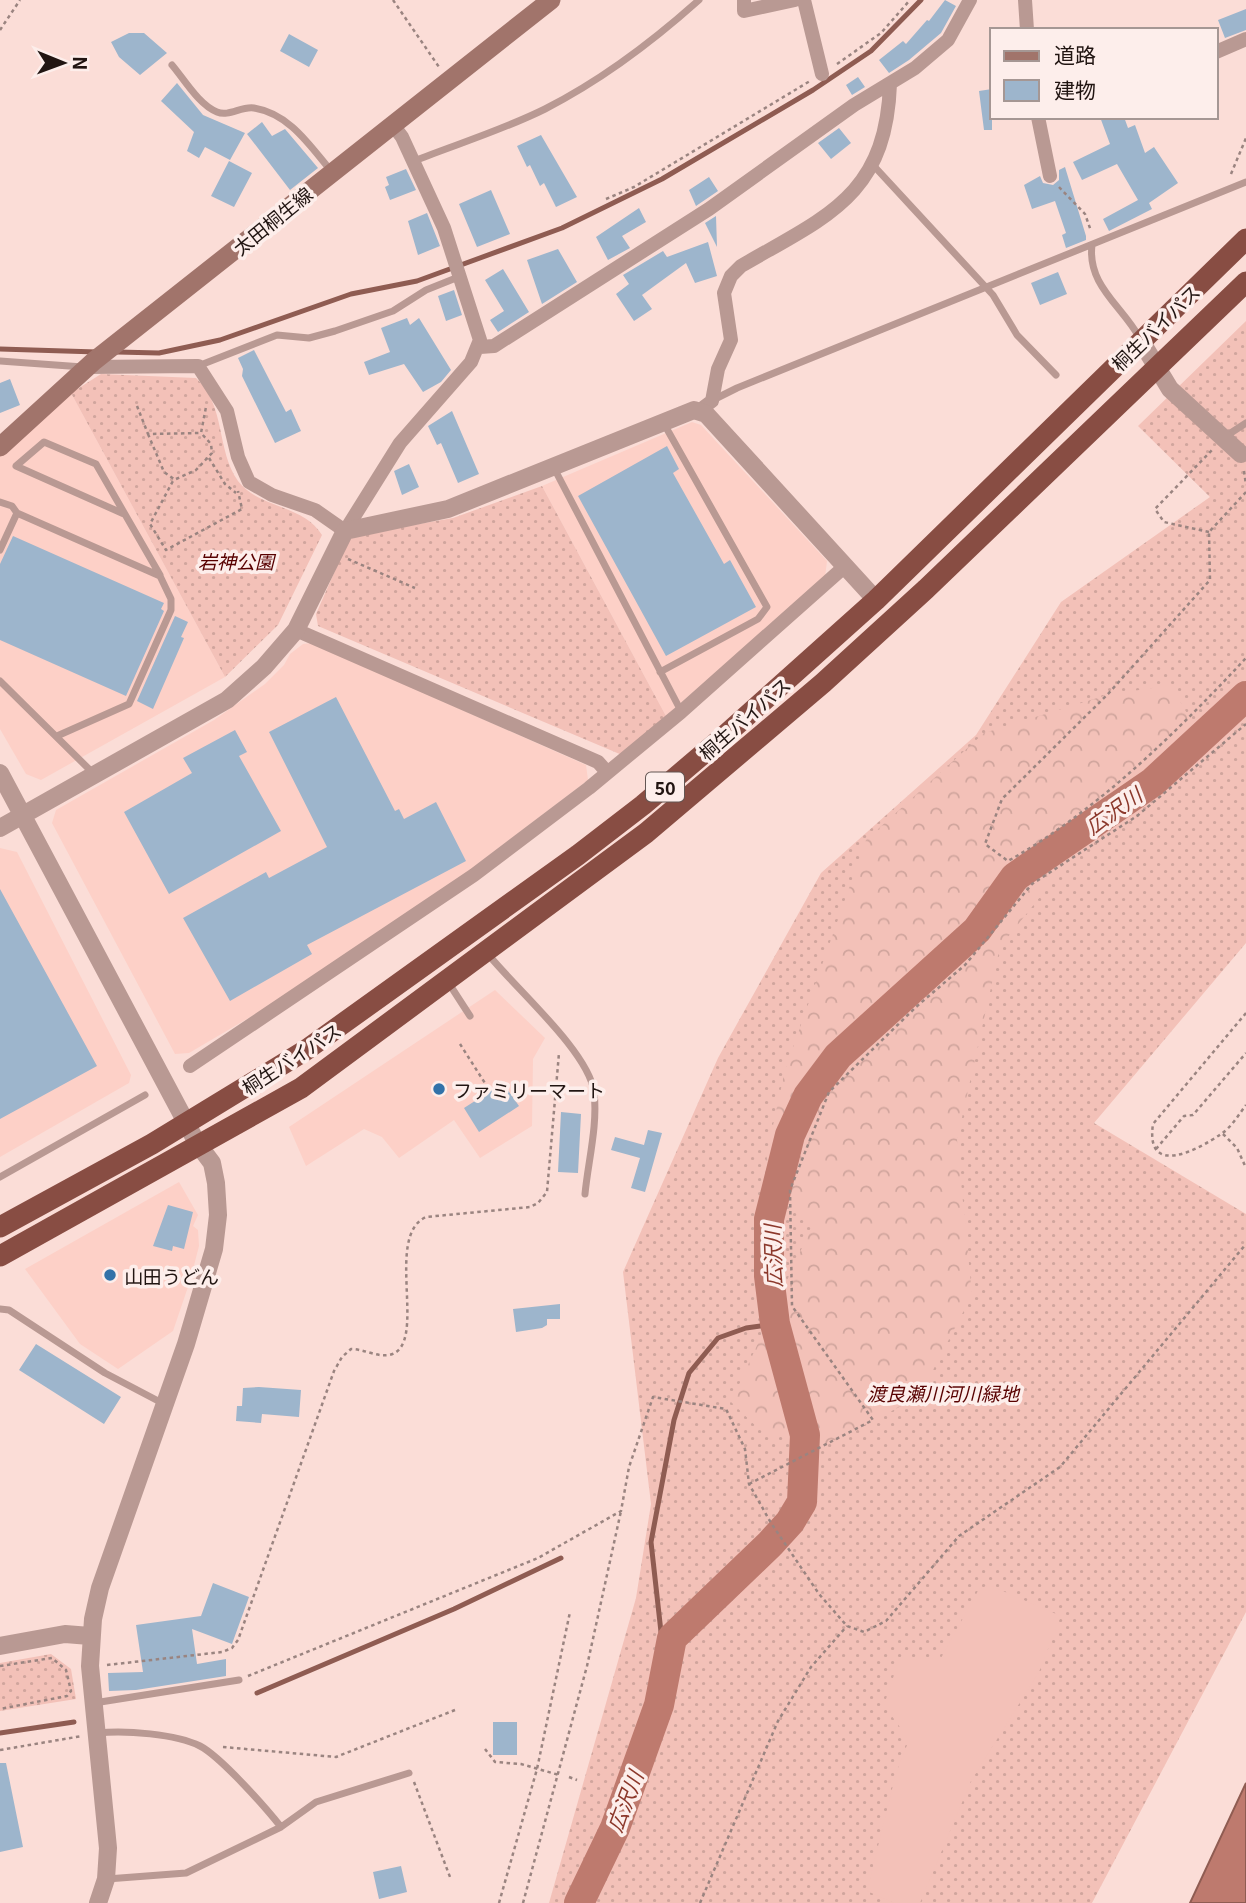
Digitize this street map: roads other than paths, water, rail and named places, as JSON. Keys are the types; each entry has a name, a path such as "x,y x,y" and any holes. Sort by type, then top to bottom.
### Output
{"highway":[{"name":"桐生バイパス","path":"0,1227 306,1050 578,855 723,737 876,600 1246,239"},
{"name":"桐生バイパス","path":"0,1256 197,1143 239,1125 301,1088 487,953 685,802 823,683 926,589 1246,282"}],"main road":[{"name":"太田桐生線","path":"0,447 90,364 551,0"}],"street":[{"path":"744,0 744,11 795,0"},
{"path":"804,0 822,74"},
{"path":"480,347 494,346 709,209 854,104 931,56 947,40 970,0"},
{"path":"1025,0 1027,28"},
{"path":"1218,51 1246,39"},
{"path":"90,364 198,366 227,411 238,457 249,482 272,495 315,510 345,531 447,509 706,405 731,340 724,293 731,276 741,266 823,219 843,204 859,186 873,165 886,123 890,84"},
{"path":"1038,119 1050,176"},
{"path":"0,828 227,700 264,667 296,630 345,531 400,443 452,385 480,347 479,332 459,269 414,161 393,125"},
{"path":"1141,341 1170,389 1222,438 1243,453"},
{"path":"706,405 843,568 876,600"},
{"path":"190,1066 474,875 681,712 843,568"},
{"path":"296,630 598,762 607,772"},
{"path":"0,774 197,1143 212,1163 219,1203 209,1273 100,1588 90,1636 94,1703 91,1734 108,1848 106,1879 98,1903"},
{"path":"0,1646 65,1634 90,1636"}],"lane":[{"path":"414,161 543,110 598,79 639,52 699,0"},
{"path":"172,65 208,106 217,112 228,114 252,108 283,118 332,172"},
{"path":"873,165 986,288 1017,335 1056,375"},
{"path":"706,405 737,388 1246,182"},
{"path":"1092,245 1091,264 1104,291 1141,341"},
{"path":"198,366 277,335 309,338 393,311 459,269"},
{"path":"0,361 90,364"},
{"path":"660,672 758,619 767,607 663,422"},
{"path":"1222,438 1246,423"},
{"path":"57,736 129,704 171,610 172,599 96,464 44,442 16,466 124,514"},
{"path":"554,468 681,712"},
{"path":"0,502 12,506 17,513 160,576"},
{"path":"0,550 17,513"},
{"path":"0,681 96,775"},
{"path":"487,953 576,1051 590,1074 594,1094 585,1194"},
{"path":"448,982 470,1016"},
{"path":"0,1177 145,1095"},
{"path":"0,1308 9,1310 96,1368 165,1405"},
{"path":"94,1703 239,1680"},
{"path":"91,1734 131,1732 199,1745 213,1755 281,1827"},
{"path":"106,1879 186,1873 281,1827 316,1802 409,1773"}],"waterway":[{"path":"117,352 159,353 220,340 351,294 417,281 562,228 662,179 813,90 871,51 921,0"},
{"path":"0,349 97,352"},
{"name":"広沢川","path":"579,1903 615,1828 659,1705 672,1638 770,1544 790,1522 802,1502 805,1435 775,1324 769,1276 769,1219 790,1135 808,1096 838,1056 977,930 1015,877 1153,782 1246,696"},
{"path":"665,1668 651,1542 674,1420 689,1373 718,1338 746,1328 775,1324"},
{"path":"257,1693 454,1609 561,1558"},
{"path":"0,1733 74,1722"}],"place":[{"name":"ファミリーマート","path":"439,1089"},
{"name":"山田うどん","path":"110,1275"}],"park label":[{"name":"岩神公園","path":"236,560"},
{"name":"渡良瀬川河川緑地","path":"943,1392"}]}
